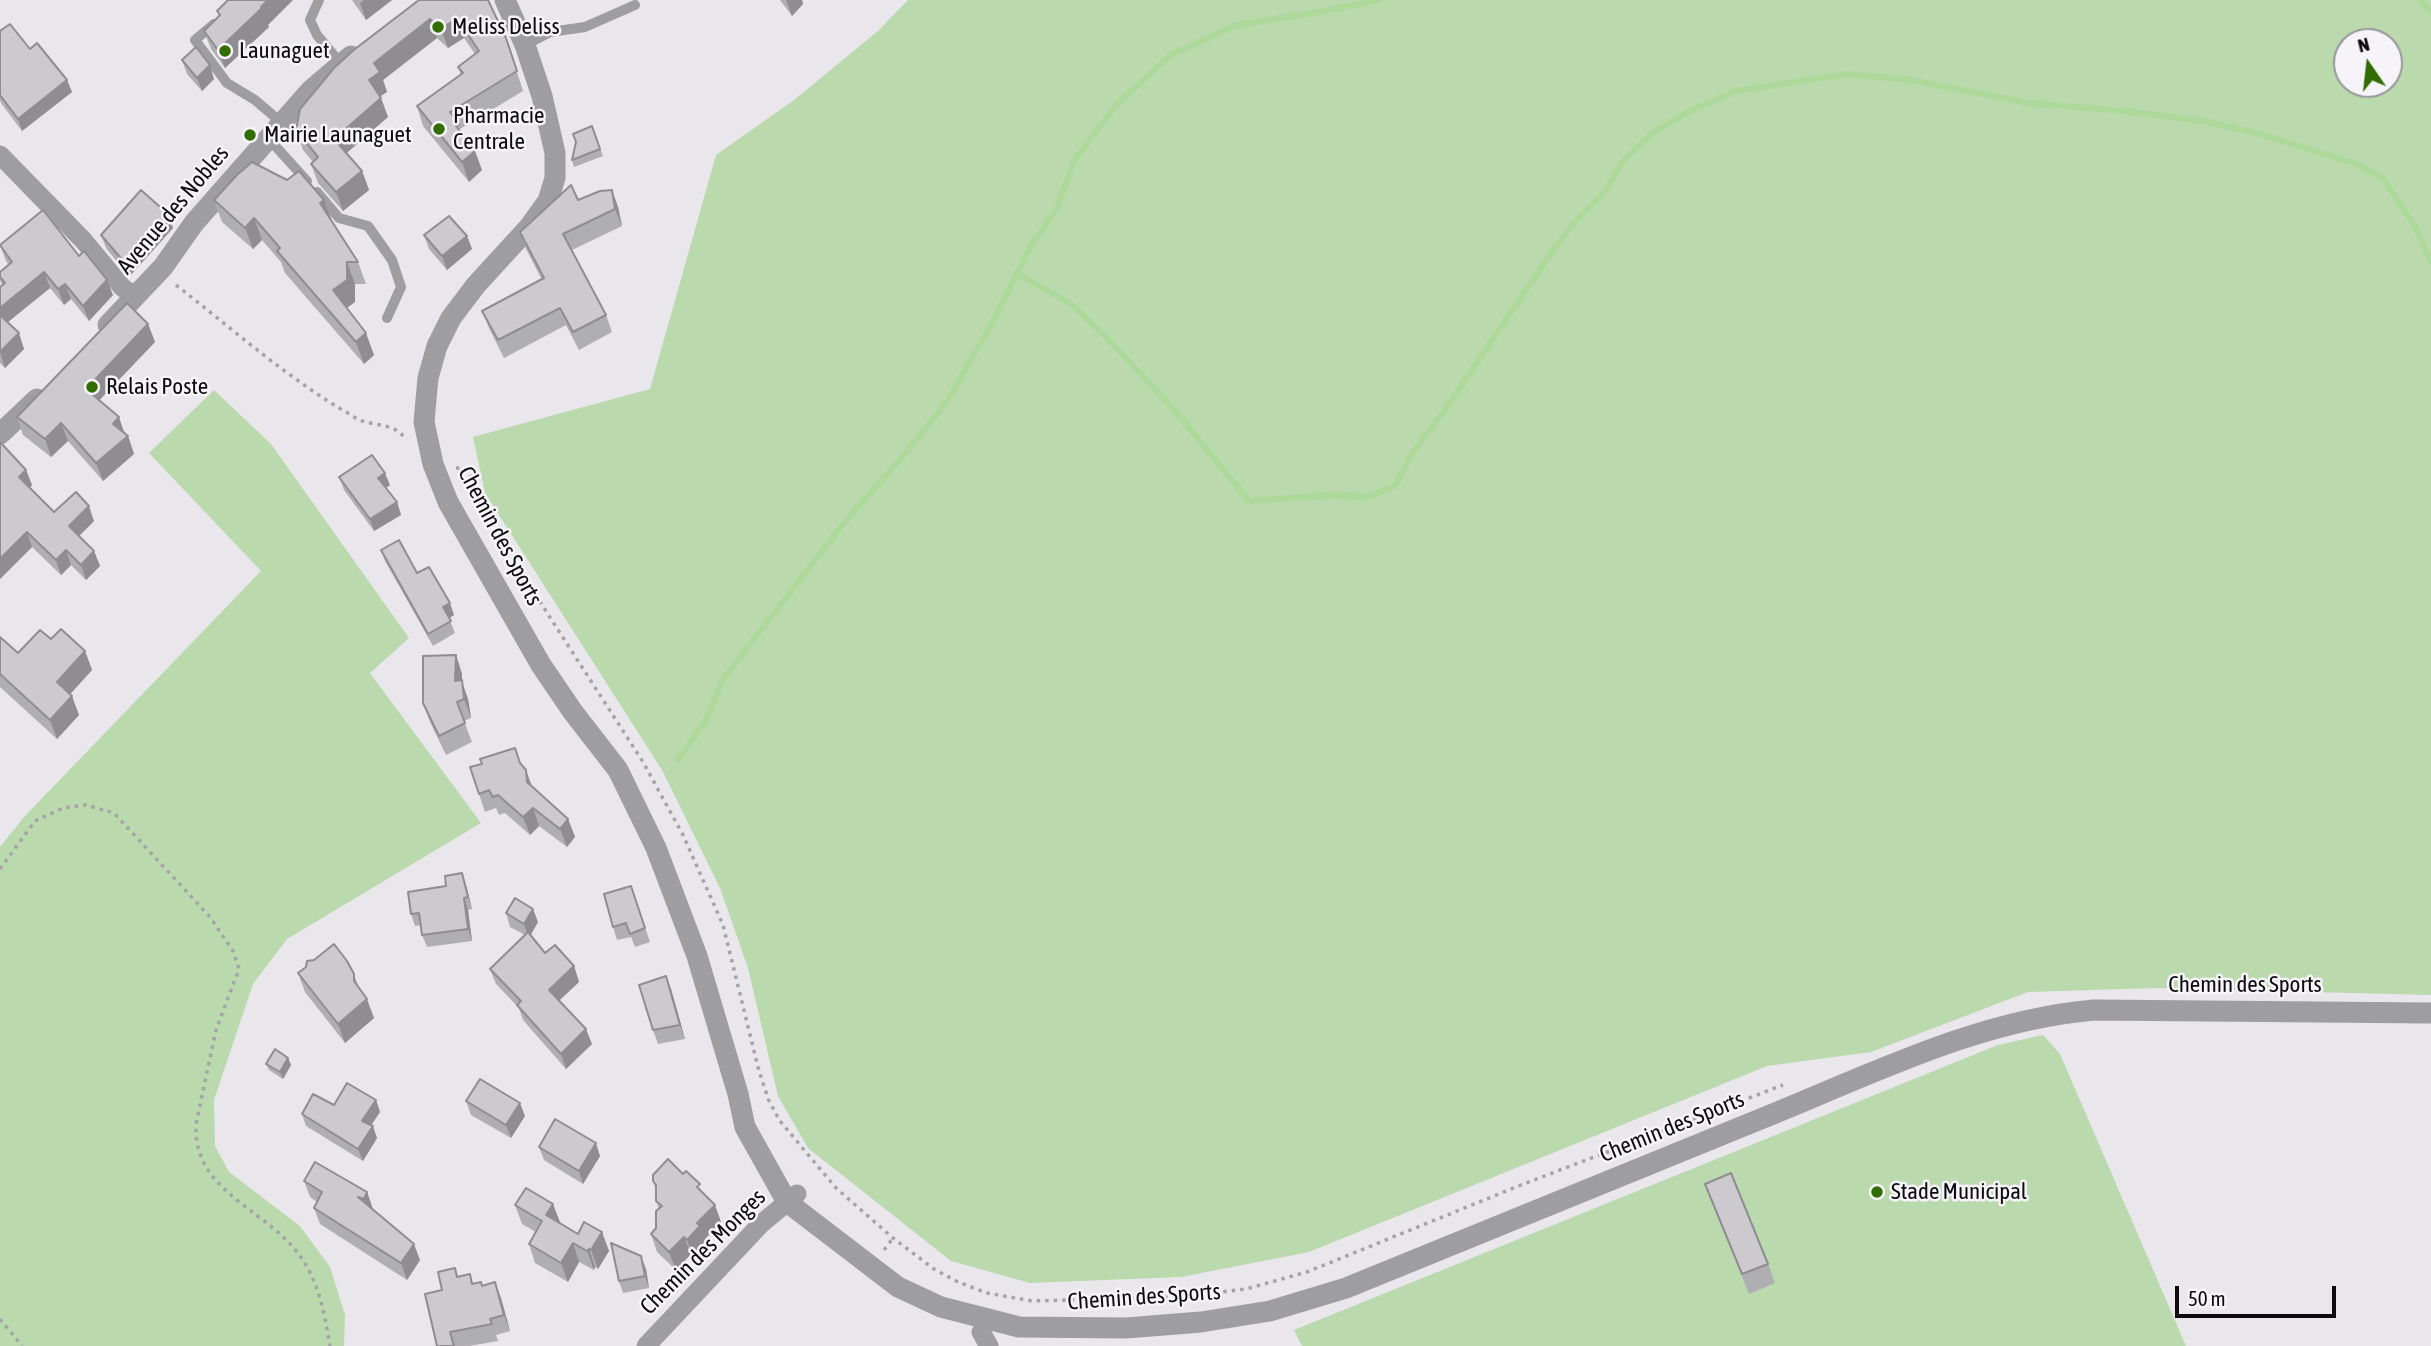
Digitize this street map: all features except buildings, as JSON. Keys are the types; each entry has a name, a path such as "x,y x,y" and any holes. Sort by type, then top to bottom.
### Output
{"street":[{"name":"Chemin des Sports","path":"505,0 542,96 555,153 555,178 548,201 530,226 451,317 437,346 428,379 424,422 433,464 448,502 541,665 618,770 656,848 697,956 738,1094 783,1174 792,1198 941,1307 1019,1327 1052,1329 1126,1328 1189,1323 1270,1311 1346,1288 1962,1038 2055,1014 2094,1010 2431,1013"},
{"name":"Avenue des Nobles","path":"97,336 158,271 194,223 311,90 372,40"},
{"path":"0,155 84,241 122,287 135,297"},
{"path":"0,434 51,384"},
{"name":"Chemin des Monges","path":"646,1346 761,1224 792,1198"}],"lane":[{"path":"319,0 310,20 317,35 341,64"},
{"path":"524,45 550,32 585,27 635,5"},
{"path":"222,16 195,40 199,48 227,83 255,100 339,218 368,226 391,260 401,287 387,318"}],"path":[{"path":"158,271 279,367 323,398 360,421 390,427 402,433 407,443"},
{"path":"453,468 469,472 486,513 643,762 683,835 723,925 760,1071 769,1101 780,1121 836,1188 904,1246 934,1269 958,1282 987,1293 1032,1301 1178,1297 1246,1289 1307,1272 1770,1088 1783,1085 1791,1087 1799,1104"},
{"path":"0,869 35,821 63,808 86,805 114,813 210,918 233,950 239,969 216,1030 195,1139 209,1173 239,1203 292,1245 309,1270 323,1302 330,1346"},
{"path":"0,1318 22,1346"}],"green space":[{"path":"908,0 2431,0 2431,995 2158,988 2028,992 1871,1052 1767,1066 1309,1252 1181,1277 1030,1283 951,1261 808,1148 778,1096 748,968 720,888 662,770 485,493 473,437 650,389 716,155 794,100 878,31"},
{"path":"214,390 271,444 409,638 370,673 481,823 287,939 253,984 214,1100 215,1146 229,1172 300,1226 330,1267 345,1315 344,1346 0,1346 0,847 24,817 261,571 149,453"},
{"name":"Stade Municipal","path":"2043,1035 2060,1054 2186,1346 1302,1346 1294,1330 1998,1045"}],"waterway":[{"path":"678,760 705,721 724,678 843,524 946,403 992,323 1031,246 1057,208 1075,159 1117,104 1172,54 1237,25 1379,0"},
{"path":"2421,0 2431,12"},
{"path":"1016,273 1071,304 1104,335 1171,406 1249,501 1333,495 1368,497 1395,486 1414,451 1547,259 1572,225 1603,194 1624,160 1655,131 1690,111 1736,91 1847,74 1904,79 2029,103 2203,121 2257,133 2359,165 2384,180 2414,225 2431,262"}],"place":[{"name":"Meliss Deliss","path":"438,27"},
{"name":"Launaguet","path":"225,51"},
{"name":"Pharmacie Centrale","path":"439,129"},
{"name":"Mairie Launaguet","path":"250,135"},
{"name":"Relais Poste","path":"92,387"},
{"name":"Stade Municipal","path":"1877,1192"}]}
